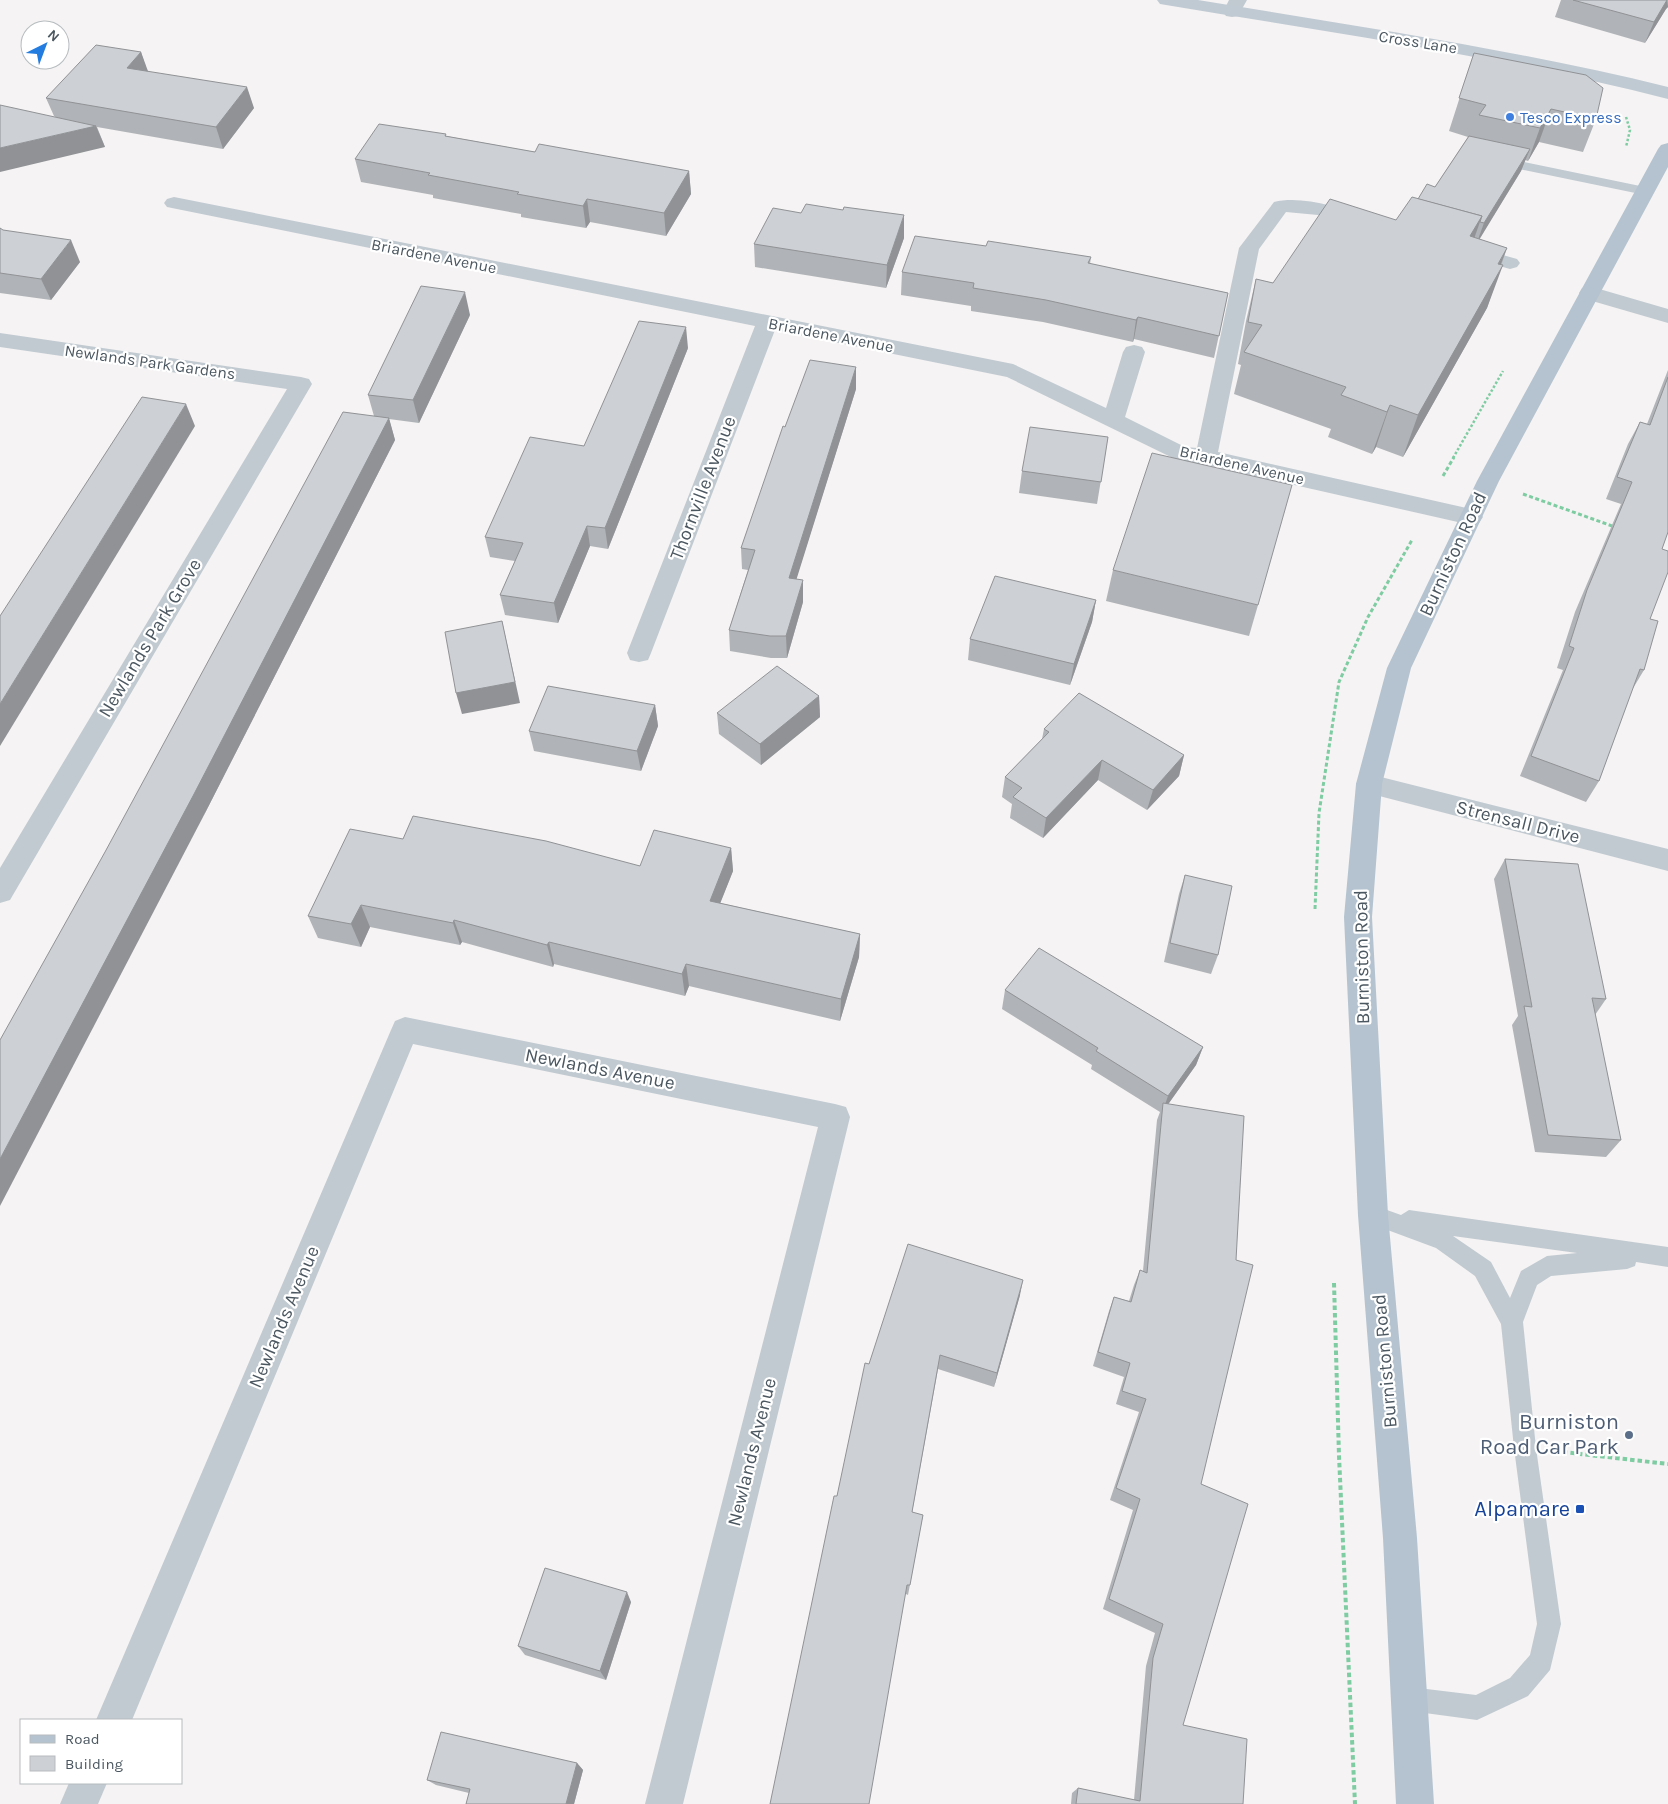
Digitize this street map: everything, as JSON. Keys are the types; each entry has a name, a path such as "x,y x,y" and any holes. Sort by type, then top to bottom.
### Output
{"main road":[{"name":"Burniston Road","path":"1415,1804 1400,1538 1373,1215 1358,917 1369,784 1399,668 1488,481 1668,149"}],"street":[{"name":"Cross Lane","path":"1166,0 1235,6 1592,74 1668,94"},
{"name":"Briardene Avenue","path":"174,203 1013,371 1181,454 1206,457 1471,517"},
{"path":"1206,457 1249,248 1281,206 1320,209 1377,225"},
{"path":"1453,247 1510,263"},
{"path":"1589,293 1668,316"},
{"name":"Thornville Avenue","path":"639,653 767,323"},
{"name":"Newlands Park Gardens","path":"0,340 301,384"},
{"path":"1113,419 1134,352"},
{"name":"Newlands Park Grove","path":"0,892 301,384"},
{"name":"Strensall Drive","path":"1369,784 1668,860"},
{"name":"Newlands Avenue","path":"114,1719 405,1030 835,1117 664,1804"},
{"path":"79,1804 88,1784"}],"lane":[{"path":"1486,158 1645,191"},
{"path":"1373,1215 1537,1236 1660,1257"},
{"path":"1373,1215 1444,1241 1483,1269 1512,1322 1525,1448 1549,1624 1541,1661 1520,1687 1477,1708 1410,1698"},
{"path":"1512,1322 1529,1278 1547,1266 1660,1257"}],"path":[{"path":"1488,481 1621,529"},
{"path":"1525,1448 1668,1464"}],"building":[{"path":"1573,0 1667,0 1654,22"},
{"path":"96,45 141,52 127,68 247,87 216,127 46,98"},
{"path":"1474,53 1586,75 1603,88 1596,119 1551,109 1540,128 1479,115 1486,105 1459,98"},
{"path":"0,105 96,126 0,148"},
{"path":"379,124 446,134 445,136 535,152 539,144 689,171 664,213 587,199 583,206 517,194 519,192 355,159"},
{"path":"1469,136 1530,149 1484,223 1480,222 1482,216 1418,199 1427,184 1435,187"},
{"path":"1412,197 1482,216 1470,236 1507,248 1498,264 1503,265 1418,415 1390,405 1387,412 1341,395 1346,387 1244,352 1262,325 1248,322 1256,279 1273,283 1330,199 1396,220"},
{"path":"806,204 843,210 844,207 904,215 887,265 754,244 773,208 801,213"},
{"path":"0,228 71,240 41,279 0,273"},
{"path":"915,236 986,246 988,241 1091,257 1088,263 1228,293 1219,336 1138,317 1136,320 1046,300 973,288 974,283 902,272"},
{"path":"421,286 465,292 413,400 368,395"},
{"path":"639,321 686,327 605,528 587,526 554,603 500,595 523,543 485,537 530,437 584,446"},
{"path":"810,360 856,367 789,578 803,580 786,636 770,636 729,630 755,550 741,548 783,426 785,427"},
{"path":"1668,377 1668,532 1662,549 1668,551 1668,572 1650,619 1658,621 1644,670 1640,669 1599,781 1531,756 1574,648 1569,646 1587,590 1632,482 1617,477 1640,422 1650,425"},
{"path":"142,397 186,404 0,704 0,616"},
{"path":"343,412 389,418 193,796 0,1159 0,1040 105,852"},
{"path":"1030,427 1108,437 1101,482 1022,471"},
{"path":"1152,453 1292,485 1258,605 1113,570"},
{"path":"995,576 1096,600 1074,664 970,639"},
{"path":"502,621 515,682 456,693 445,632"},
{"path":"777,666 819,696 760,744 717,713"},
{"path":"548,686 655,705 637,751 529,731"},
{"path":"1079,693 1184,755 1153,790 1102,760 1046,818 1013,797 1022,788 1005,777 1049,732 1044,729"},
{"path":"413,816 546,841 640,866 654,830 731,848 710,901 860,934 841,999 686,964 682,974 549,942 547,945 454,920 453,923 361,905 351,924 308,916 350,829 403,839"},
{"path":"1505,859 1578,864 1606,999 1592,998 1621,1140 1548,1135 1524,1006 1532,1007"},
{"path":"1185,875 1232,886 1218,955 1170,943"},
{"path":"1039,948 1203,1047 1168,1096 1096,1051 1098,1048 1005,990"},
{"path":"1163,1103 1244,1116 1236,1260 1253,1265 1201,1484 1248,1504 1183,1725 1247,1739 1243,1804 1076,1804 1078,1788 1140,1801 1153,1658 1163,1624 1109,1599 1140,1499 1116,1488 1146,1399 1122,1391 1130,1363 1098,1352 1114,1297 1131,1302 1140,1270 1147,1273"},
{"path":"908,1244 1023,1280 997,1373 940,1355 912,1512 923,1515 910,1585 907,1585 869,1804 770,1804 834,1496 837,1496 865,1363 869,1364"},
{"path":"545,1568 627,1592 600,1671 518,1646"},
{"path":"441,1732 577,1763 566,1804 466,1804 470,1789 427,1780"}],"place":[{"name":"Tesco Express","path":"1510,117"},
{"name":"Burniston Road Car Park","path":"1629,1435"},
{"name":"Alpamare","path":"1580,1509"}]}
